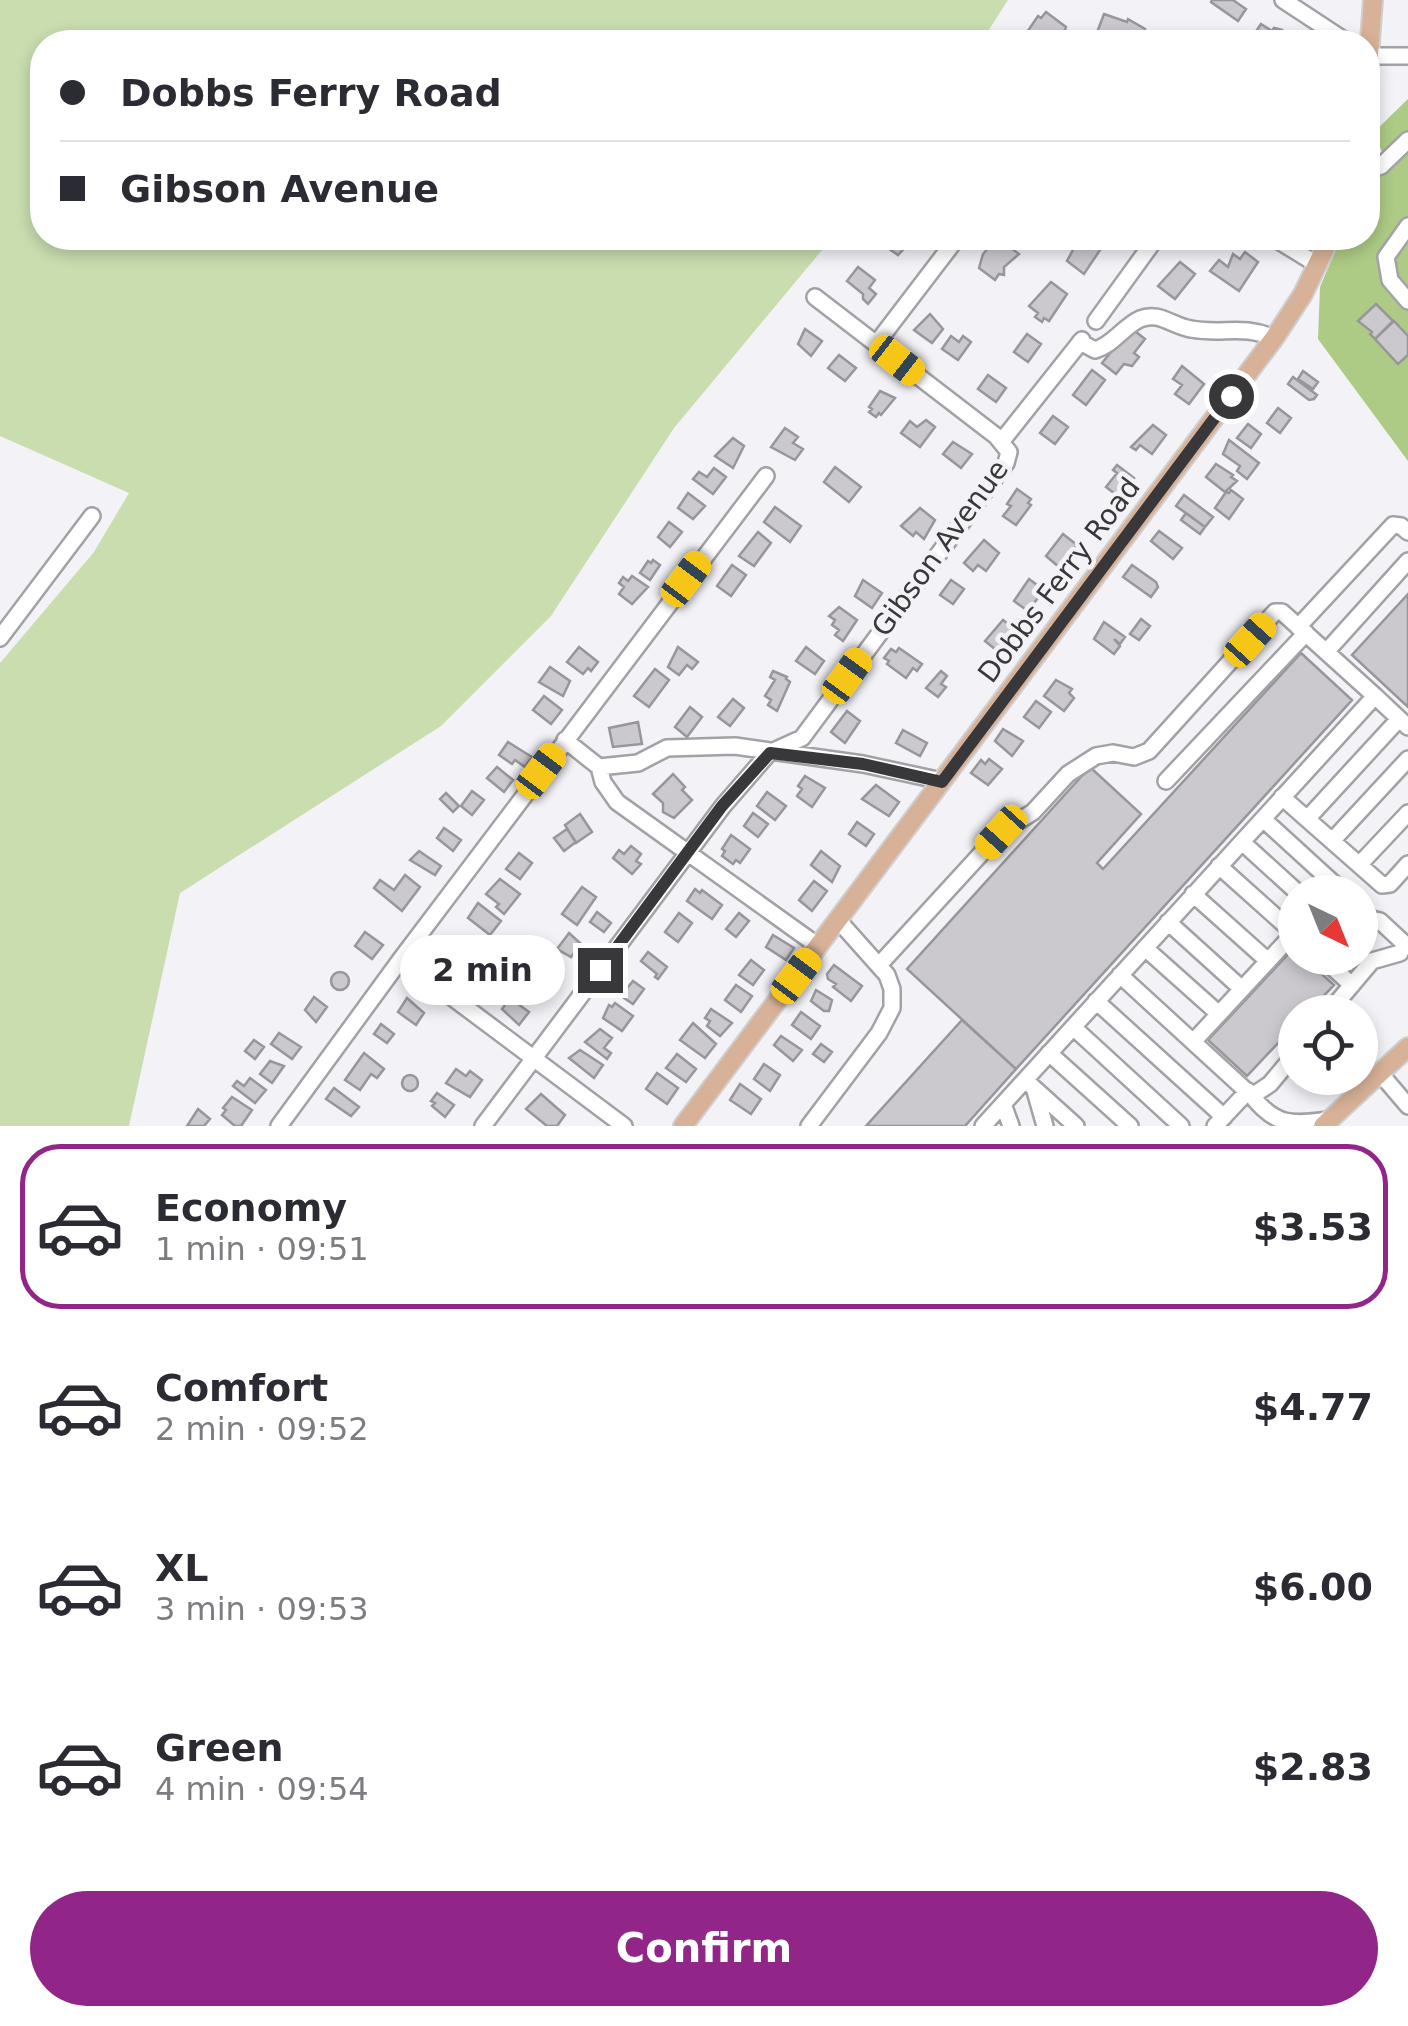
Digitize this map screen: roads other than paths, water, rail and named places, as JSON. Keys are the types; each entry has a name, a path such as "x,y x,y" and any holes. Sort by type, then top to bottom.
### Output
{"main road":[{"path":"1371,30 1373,0"},
{"name":"Dobbs Ferry Road","path":"683,1126 1274,338 1325,250"},
{"path":"1332,1122 1379,1072 1408,1048"}],"street":[{"path":"1283,0 1329,30"},
{"path":"1380,60 1408,56"},
{"path":"1380,166 1408,140"},
{"path":"1408,226 1386,257 1390,280 1408,301"},
{"path":"1393,244 1408,255"},
{"path":"876,344 948,250"},
{"path":"1096,321 1147,250"},
{"path":"1294,250 1318,265"},
{"path":"815,297 1001,442"},
{"name":"Gibson Avenue","path":"483,1126 722,806 758,764 774,751 802,738 1006,463 1010,452 1001,442 1081,341 1095,350 1103,348 1138,320 1160,316 1185,329 1210,333 1254,329 1274,338"},
{"path":"279,1126 400,959 766,476"},
{"path":"0,638 92,516"},
{"path":"1166,782 1394,525 1408,532"},
{"path":"1326,652 1408,561"},
{"path":"880,964 1001,832 1033,812 1068,774 1096,756 1113,753 1134,757 1149,752 1276,612 1282,612 1404,723 1307,819"},
{"path":"983,1126 1003,1104 1030,1084 1049,1053 1375,696"},
{"path":"565,740 599,767 603,782 618,802 818,946"},
{"path":"599,767 638,763 668,748 721,745 863,764 942,782"},
{"path":"1332,841 1408,759"},
{"path":"1282,797 1386,886 1408,864"},
{"path":"1359,865 1408,813"},
{"path":"1262,819 1324,875"},
{"path":"1242,842 1278,875"},
{"path":"1219,866 1278,918"},
{"path":"1194,894 1268,961"},
{"path":"809,1126 879,1034 892,1008 892,989 880,964 838,920"},
{"path":"1378,920 1405,954"},
{"path":"1168,922 1242,989"},
{"path":"1145,948 1220,1014"},
{"path":"1193,1042 1278,951"},
{"path":"1378,955 1405,954"},
{"path":"400,959 624,1126"},
{"path":"1120,975 1250,1093 1263,1112 1277,1121 1332,1122"},
{"path":"1341,975 1352,985"},
{"path":"1343,995 1357,975"},
{"path":"1096,1001 1220,1122 1250,1093 1270,1084 1278,1074"},
{"path":"1073,1027 1182,1126"},
{"path":"1049,1053 1130,1126"},
{"path":"1379,1072 1408,1106"},
{"path":"1030,1084 1044,1126"},
{"path":"1030,1084 1076,1126"},
{"path":"1003,1104 1011,1126"}]}
